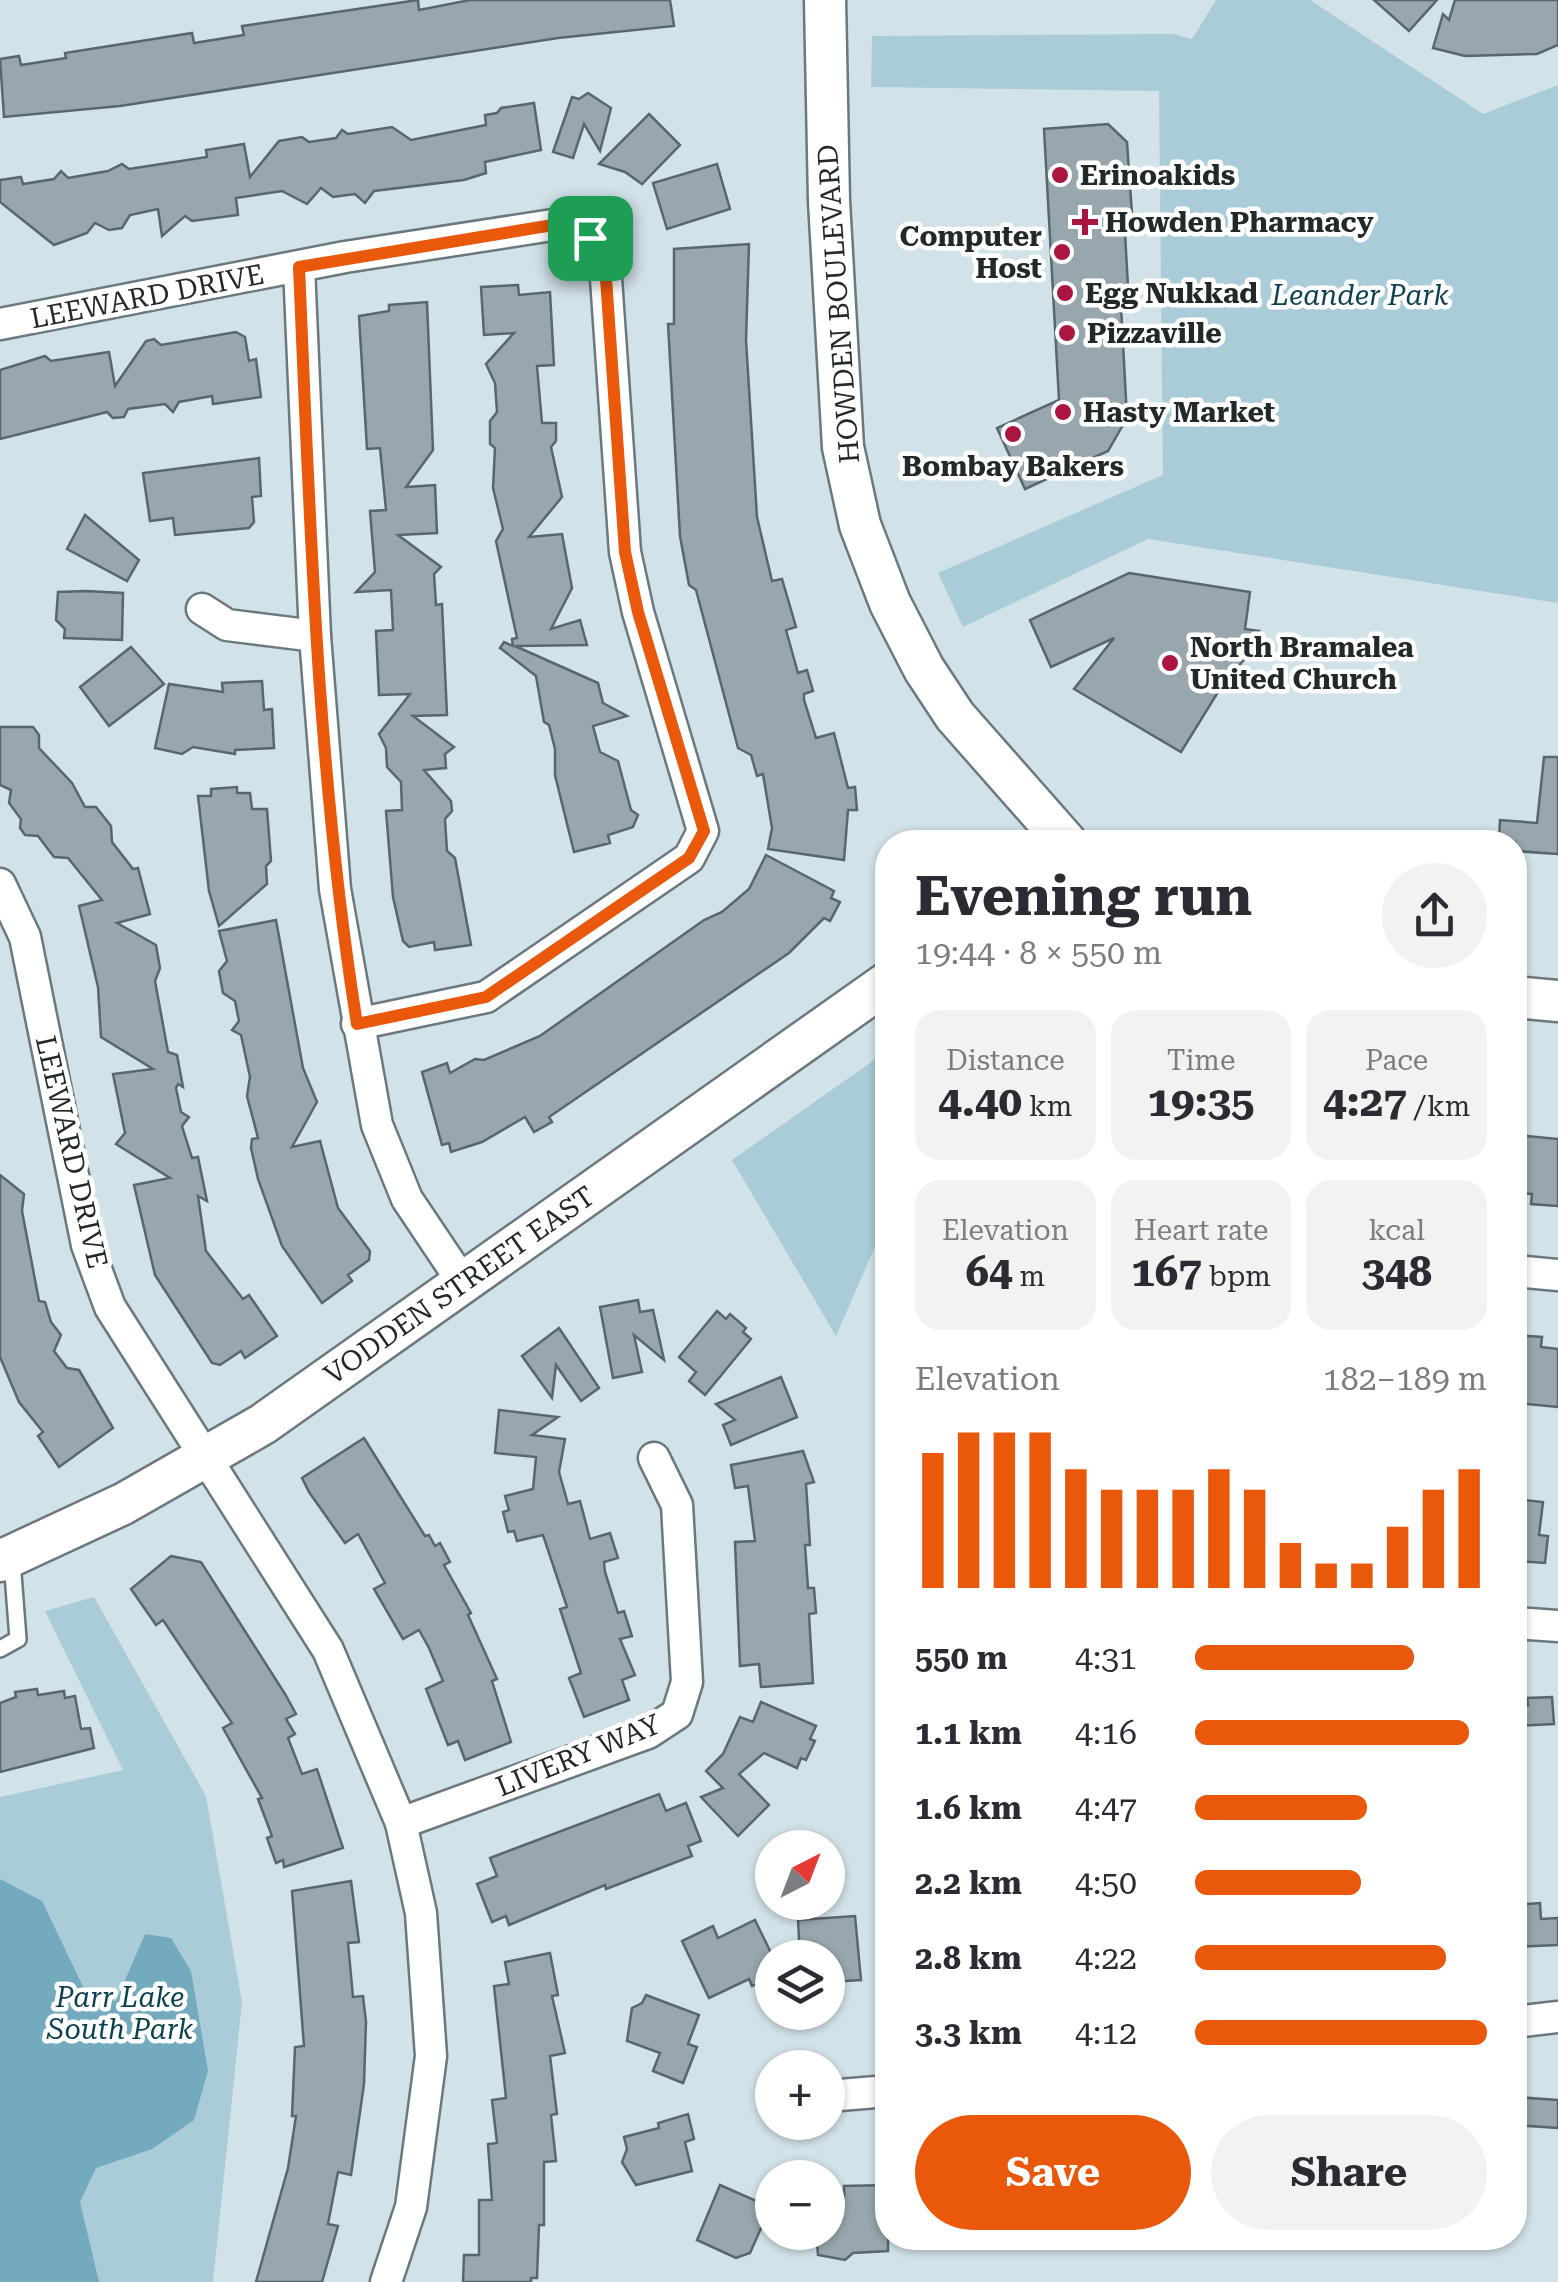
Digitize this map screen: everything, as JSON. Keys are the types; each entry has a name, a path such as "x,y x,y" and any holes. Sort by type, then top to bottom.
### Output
{"street":[{"name":"HOWDEN BOULEVARD","path":"824,0 829,201 843,448 860,525 890,604 924,669 1043,830"},
{"name":"LEEWARD DRIVE","path":"0,324 299,267 559,224 590,238 605,264 625,552 638,612 704,831 689,858 486,997 357,1024"},
{"path":"299,267 315,636 336,889 357,1024 377,1125 406,1200 462,1281"},
{"path":"202,609 227,625 315,636"},
{"name":"LEEWARD DRIVE","path":"0,884 25,937 87,1245 110,1306 328,1650 401,1824 420,1914 431,2056 411,2207 386,2282"},
{"name":"VODDEN STREET EAST","path":"6,1559 68,1532 206,1457 332,1376 875,991"},
{"path":"1527,998 1558,1000"},
{"path":"1527,1272 1558,1274"},
{"name":"LIVERY WAY","path":"401,1824 648,1733 677,1714 687,1682 678,1505 654,1458"},
{"path":"1527,1623 1558,1626"},
{"path":"1527,2021 1558,2017"},
{"path":"845,2095 875,2092"}],"lane":[{"name":"VODDEN STREET EAST","path":"0,1648 18,1640 6,1559"}],"green space":[{"name":"Leander Park","path":"1216,0 1310,0 1483,114 1558,85 1558,603 1148,539 963,627 938,573 1163,475 1159,91 871,87 872,36 1173,34 1192,39"},
{"path":"875,1059 875,1247 836,1336 732,1160"},
{"name":"Parr Lake South Park","path":"94,1597 206,1796 242,2002 213,2282 0,2282 0,1797 123,1770 45,1611"}],"shaded area":[{"path":"0,1879 42,1901 88,1997 116,2001 145,1934 171,1938 191,1971 208,2071 194,2120 152,2149 96,2168 80,2202 99,2282 0,2282"}],"building":[{"path":"418,0 419,10 470,0 670,0 674,26 558,38 120,106 4,117 0,59 19,56 21,65 66,58 65,53 192,33 194,43 244,35 242,26"},
{"path":"1374,0 1437,0 1409,31"},
{"path":"1455,0 1558,0 1558,45 1537,54 1465,56 1433,48 1443,14 1449,20"},
{"path":"588,93 611,108 600,151 584,124 573,158 553,152 572,97 579,99"},
{"path":"534,103 541,150 485,162 486,173 464,180 374,191 365,203 355,194 333,197 321,188 307,204 282,191 236,198 238,215 192,221 185,216 162,236 158,209 130,215 122,228 109,230 95,223 87,233 54,245 0,202 0,180 21,177 23,184 54,179 61,171 68,178 108,171 122,164 129,169 207,157 206,150 244,144 250,177 279,141 302,137 309,142 336,138 342,130 348,134 392,127 411,140 486,125 485,115"},
{"path":"649,114 680,145 642,184 625,172 599,164"},
{"path":"1108,124 1127,142 1132,214 1124,215 1129,305 1121,306 1127,418 1108,451 1025,489 997,428 1059,400 1044,129"},
{"path":"717,164 730,209 667,229 653,183"},
{"path":"749,244 746,340 757,517 772,581 782,579 796,627 786,630 798,673 807,670 813,691 804,694 804,700 816,738 834,733 848,788 855,787 857,810 848,810 844,860 768,849 772,828 763,774 757,776 751,755 738,748 696,590 689,585 680,536 668,324 674,324 674,249"},
{"path":"518,285 519,295 550,292 554,365 537,366 542,423 556,423 556,441 551,447 562,497 529,537 562,534 572,588 551,629 580,620 587,645 515,646 598,683 603,703 627,716 593,726 600,752 618,761 631,810 638,815 633,827 608,835 610,843 574,852 555,775 555,749 549,725 544,722 536,676 500,648 504,642 513,646 512,639 517,638 496,541 503,529 493,488 495,448 490,444 490,421 497,412 495,383 486,364 514,333 484,335 481,287"},
{"path":"427,302 433,450 406,487 435,485 437,533 398,535 441,567 434,574 436,605 442,604 447,715 413,716 454,747 445,754 446,768 424,770 451,801 452,811 445,819 447,851 455,858 471,945 435,950 434,942 409,947 403,941 393,897 386,811 402,810 401,782 387,767 386,748 379,734 410,694 379,695 376,631 393,630 391,590 356,592 375,572 370,511 386,510 380,448 367,449 359,316 389,311 389,305"},
{"path":"236,332 245,337 249,361 256,359 261,397 213,404 212,396 179,402 173,412 165,404 128,409 124,417 113,418 107,412 0,439 0,370 45,356 51,361 109,352 115,386 146,341 154,339 161,345"},
{"path":"259,458 261,496 252,497 254,522 249,528 175,535 173,518 150,521 143,473"},
{"path":"85,515 139,560 127,581 67,549"},
{"name":"North Bramalea United Church","path":"1129,573 1250,592 1245,629 1259,631 1250,644 1254,647 1218,692 1181,752 1074,689 1114,638 1051,667 1030,620"},
{"path":"58,592 123,593 122,640 64,638 65,629 56,620"},
{"path":"131,647 164,684 109,726 80,687"},
{"path":"262,681 264,710 272,709 274,748 235,750 235,754 193,747 182,754 155,748 169,684 223,692 222,683"},
{"path":"0,727 33,727 39,735 39,748 72,783 85,807 96,807 111,826 112,842 133,869 138,868 150,914 117,923 156,945 160,968 155,981 168,1052 177,1055 183,1087 178,1084 176,1088 181,1112 189,1117 182,1126 192,1158 198,1157 207,1201 198,1196 206,1251 243,1299 249,1295 277,1336 245,1358 241,1351 220,1365 212,1363 155,1275 134,1185 170,1178 116,1144 125,1133 113,1074 153,1069 101,1037 98,987 79,906 102,900 68,858 54,857 38,836 25,835 20,828 21,819 9,803 11,790 0,785"},
{"path":"1544,757 1558,757 1558,854 1527,852 1527,830 1500,830 1500,820 1537,823"},
{"path":"237,787 237,793 250,793 252,809 267,809 271,861 266,866 267,884 219,926 209,891 198,796 211,796 211,789"},
{"path":"766,855 834,891 831,898 840,902 830,921 824,918 789,953 549,1117 552,1122 534,1132 525,1117 482,1142 451,1152 449,1143 442,1145 422,1072 447,1063 450,1073 475,1059 484,1060 540,1036 704,920 722,912 749,889"},
{"path":"276,920 303,1068 317,1102 292,1147 320,1141 338,1208 370,1251 369,1260 348,1275 352,1281 322,1303 282,1246 258,1179 251,1148 252,1139 258,1138 247,1096 250,1077 241,1035 232,1030 239,1021 235,1001 223,993 219,971 227,961 219,931"},
{"path":"1527,1136 1558,1139 1558,1206 1531,1204 1532,1194 1527,1194"},
{"path":"0,1175 24,1194 22,1211 39,1301 45,1302 51,1322 61,1335 54,1351 67,1368 79,1370 113,1428 59,1467 38,1436 43,1432 19,1402 0,1357"},
{"path":"638,1300 640,1312 653,1310 664,1360 634,1335 642,1372 613,1378 600,1307"},
{"path":"717,1311 726,1319 730,1314 746,1328 743,1332 751,1339 705,1395 689,1381 696,1372 679,1357"},
{"path":"559,1328 599,1388 581,1401 556,1365 552,1398 522,1356"},
{"path":"1527,1336 1542,1337 1541,1347 1558,1349 1558,1407 1527,1404"},
{"path":"781,1377 797,1417 731,1445 723,1425 735,1420 716,1404"},
{"path":"499,1410 558,1417 532,1435 565,1439 559,1472 568,1504 580,1501 590,1539 610,1533 618,1558 604,1562 605,1572 618,1613 624,1611 632,1636 620,1639 635,1675 622,1680 629,1700 584,1717 569,1678 581,1673 560,1609 567,1607 543,1535 517,1541 514,1531 508,1532 503,1512 509,1510 505,1496 533,1489 536,1457 495,1453"},
{"path":"364,1438 425,1536 429,1535 435,1546 440,1543 450,1562 444,1565 471,1613 468,1615 497,1679 492,1681 511,1742 465,1760 458,1741 448,1745 426,1689 443,1681 429,1648 419,1630 403,1639 374,1589 385,1583 358,1534 345,1543 302,1478"},
{"path":"803,1451 814,1482 806,1484 810,1545 805,1545 808,1588 814,1588 816,1613 809,1614 813,1683 761,1687 759,1664 740,1666 735,1542 755,1541 748,1486 735,1488 731,1465"},
{"path":"1527,1500 1543,1502 1539,1535 1548,1536 1545,1563 1527,1562"},
{"path":"171,1556 201,1562 285,1694 296,1714 286,1719 295,1734 288,1738 302,1774 317,1769 343,1848 284,1867 283,1860 276,1863 267,1838 272,1836 258,1799 262,1798 223,1728 232,1723 163,1620 156,1625 131,1589"},
{"path":"37,1689 38,1695 64,1691 65,1698 75,1696 81,1729 90,1728 94,1748 0,1772 0,1703 16,1697 15,1692"},
{"path":"1552,1697 1554,1724 1527,1725 1527,1698"},
{"path":"761,1702 816,1726 810,1739 815,1741 806,1760 801,1758 797,1768 764,1753 739,1774 769,1805 738,1836 701,1797 723,1788 706,1771 723,1754 740,1717 753,1722"},
{"path":"659,1794 666,1811 686,1803 701,1841 688,1846 692,1856 606,1889 605,1885 509,1925 506,1916 492,1922 477,1884 497,1876 490,1858"},
{"path":"351,1881 359,1942 348,1943 353,1997 363,1996 366,2022 364,2084 351,2175 338,2172 328,2224 338,2226 322,2282 256,2282 288,2168 296,2116 292,2116 295,2047 304,2046 292,1891"},
{"path":"1540,1903 1541,1919 1558,1918 1558,1945 1527,1946 1527,1904"},
{"path":"855,1916 861,1980 845,1981 845,1940 799,1940 798,1920 845,1920 845,1917"},
{"path":"755,1920 765,1940 755,1940 755,1984 752,1986 749,1979 709,1998 682,1941 713,1926 718,1938"},
{"path":"550,1953 558,1995 552,1996 565,2053 550,2056 557,2114 551,2115 556,2161 544,2162 544,2225 539,2225 537,2278 531,2278 531,2282 463,2282 464,2255 479,2255 479,2200 492,2200 488,2144 497,2143 492,2100 506,2098 494,1986 509,1984 505,1962"},
{"path":"646,1995 699,2015 688,2044 697,2047 683,2083 653,2071 660,2053 627,2041 632,2008 642,2003"},
{"path":"1527,2098 1558,2100 1558,2128 1527,2126"},
{"path":"688,2114 694,2139 685,2142 692,2171 636,2185 622,2162 627,2149 624,2137 659,2128 658,2123"},
{"path":"720,2185 755,2200 755,2242 750,2253 736,2258 697,2240"},
{"path":"875,2185 875,2250 888,2251 853,2253 845,2260 818,2255 818,2250 845,2250 845,2186"}],"place":[{"name":"Erinoakids","path":"1060,175"},
{"name":"Howden Pharmacy","path":"1085,222"},
{"name":"Computer Host","path":"1062,252"},
{"name":"Egg Nukkad","path":"1065,293"},
{"name":"Pizzaville","path":"1067,333"},
{"name":"Hasty Market","path":"1063,412"},
{"name":"Bombay Bakers","path":"1013,434"},
{"name":"North Bramalea United Church","path":"1170,663"}],"route":[{"path":"559,224 590,238 605,264 625,552 638,612 704,831 689,858 486,997 357,1024 336,889 315,636 299,267 559,224"}]}
